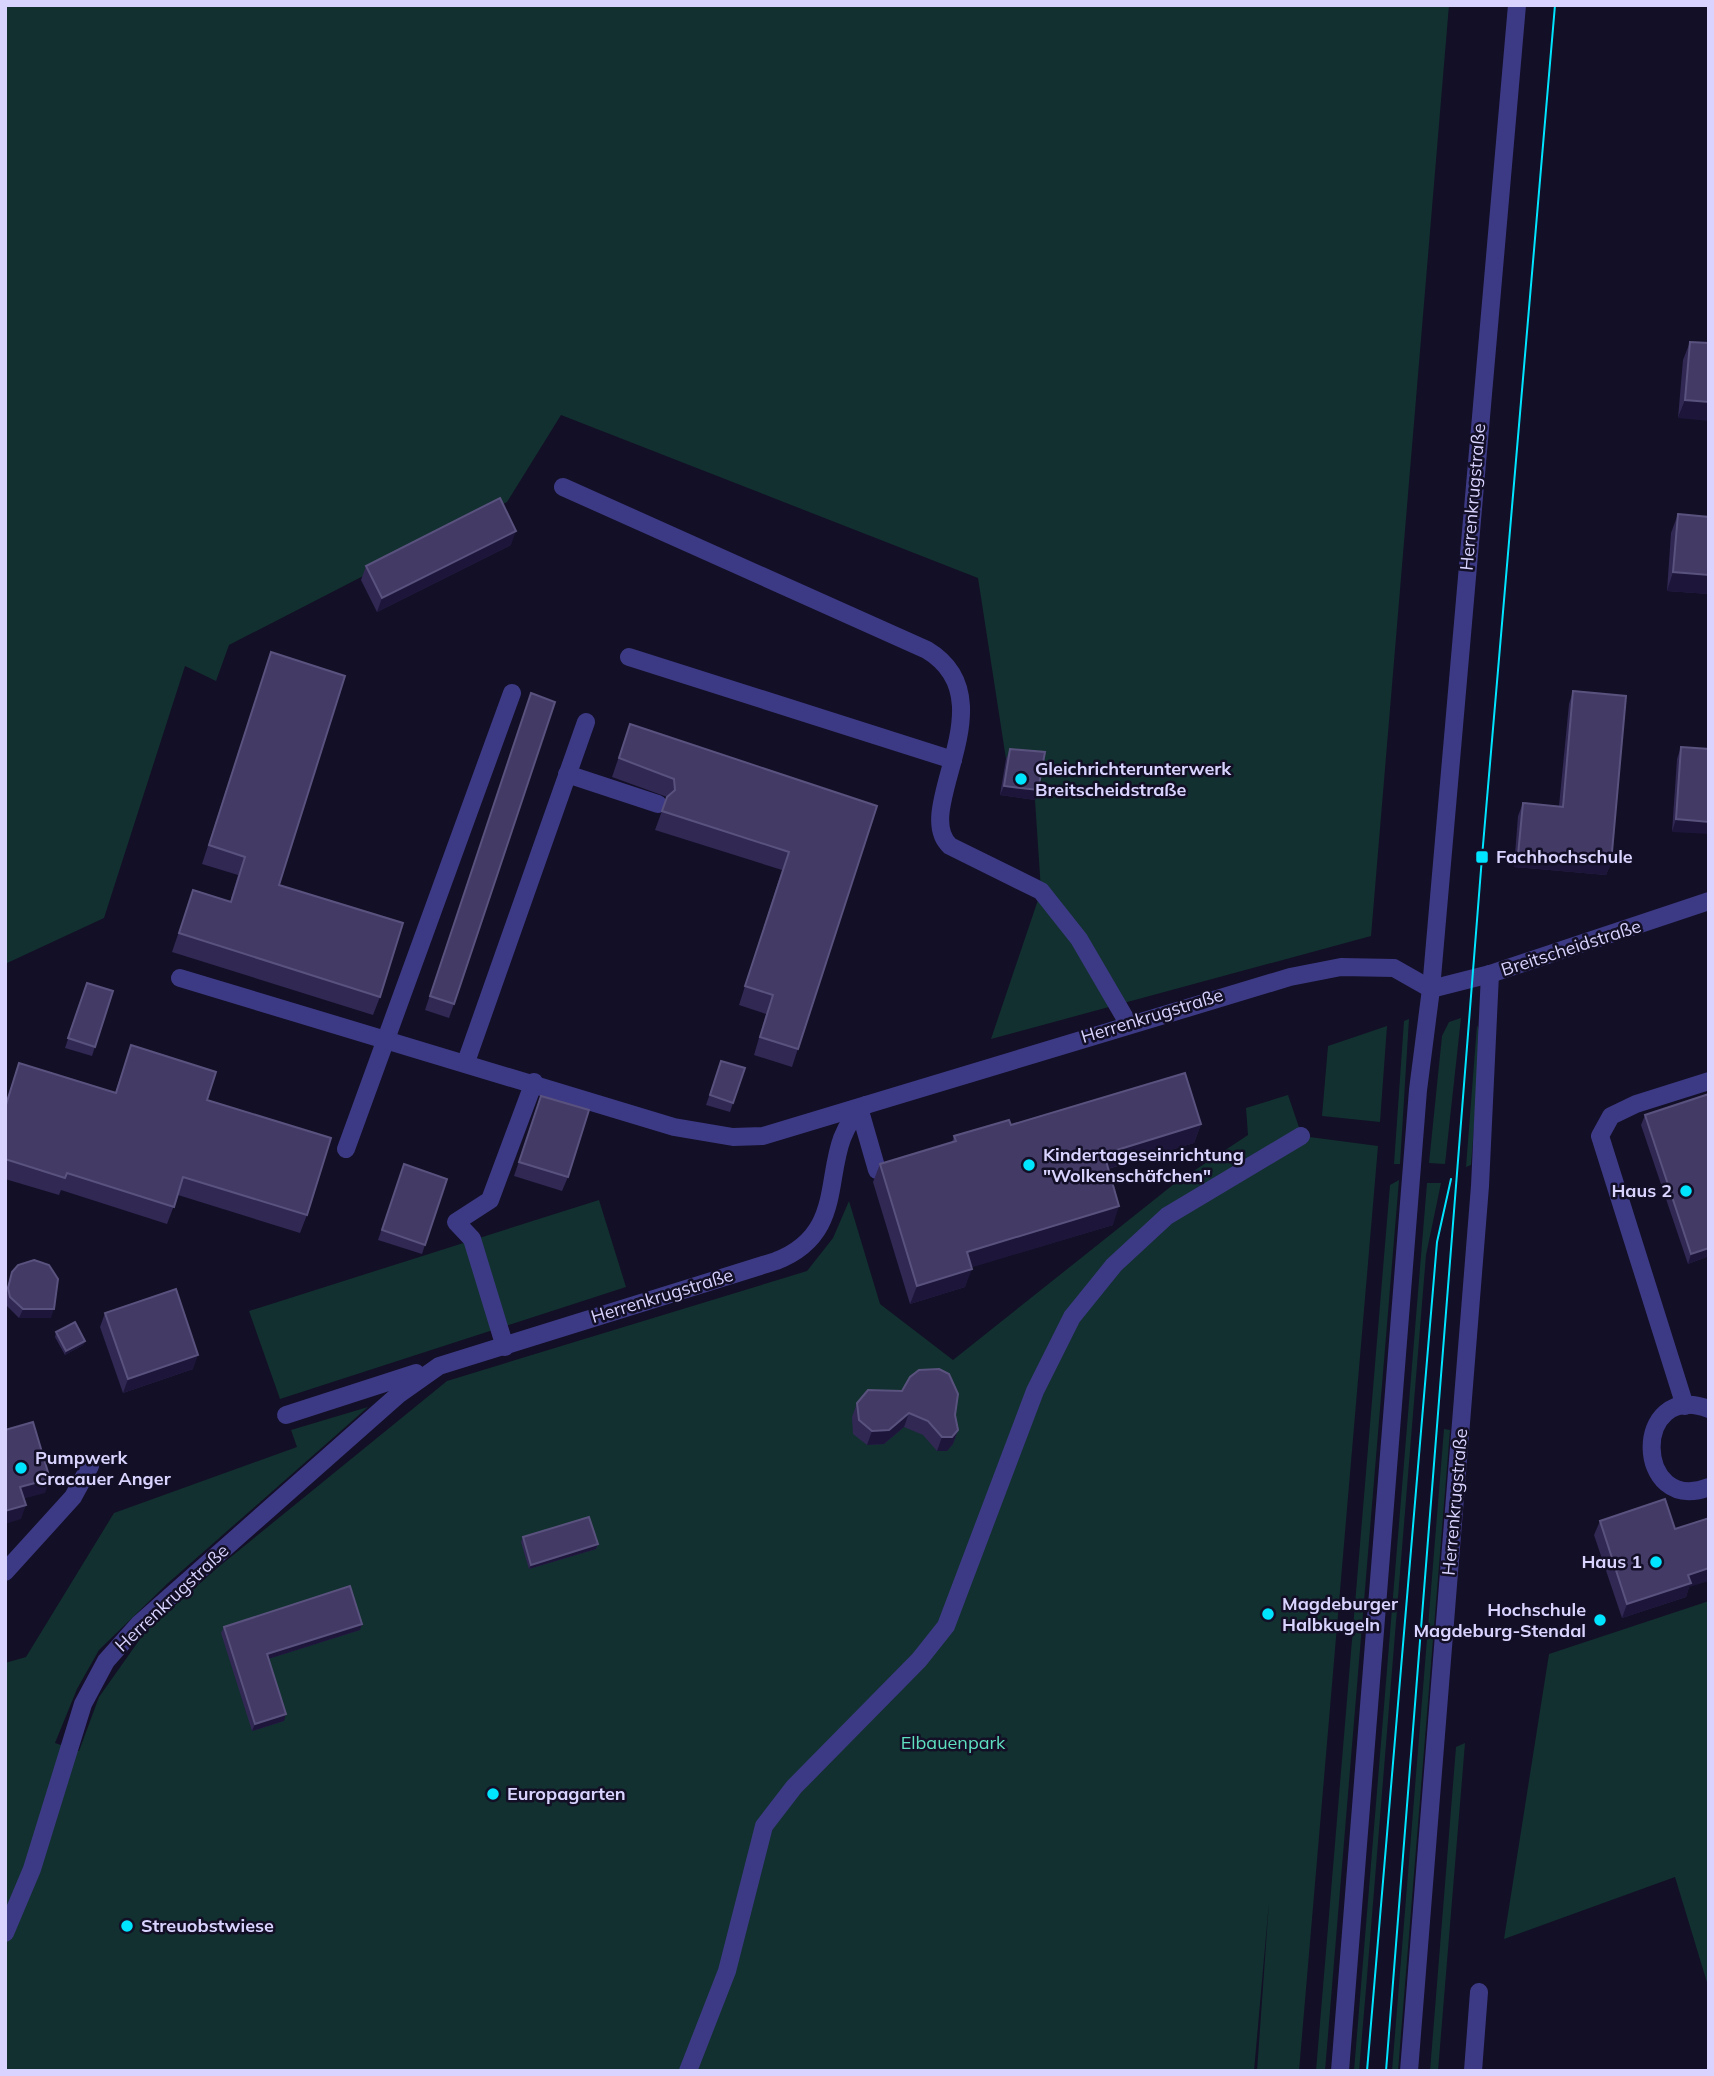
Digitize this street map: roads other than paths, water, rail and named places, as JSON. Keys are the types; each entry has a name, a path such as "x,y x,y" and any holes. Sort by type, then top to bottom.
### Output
{"street":[{"name":"Herrenkrugstraße","path":"1340,2071 1418,1090 1431,989 1517,5"},
{"path":"563,487 933,653 947,668 959,695 960,730 940,816 942,837 950,846 1041,891 1079,939 1128,1024"},
{"path":"629,657 953,760"},
{"path":"346,1149 512,693"},
{"path":"466,1062 586,722"},
{"path":"567,775 658,804"},
{"name":"Breitscheidstraße","path":"1431,989 1490,974 1709,901"},
{"name":"Herrenkrugstraße","path":"180,978 691,1131 733,1137 763,1136 1244,989 1341,967 1394,968 1431,989"},
{"name":"Herrenkrugstraße","path":"1409,2071 1480,1186 1490,974"},
{"path":"1685,1406 1600,1136 1611,1116 1636,1104 1709,1081"},
{"path":"505,1347 472,1239 456,1222 490,1200 534,1082"},
{"name":"Herrenkrugstraße","path":"286,1415 776,1261 801,1248 824,1216 833,1191 840,1142 866,1106"},
{"path":"866,1106 877,1170"},
{"path":"688,2071 727,1971 764,1826 794,1787 919,1660 946,1626 1035,1391 1072,1317 1114,1265 1167,1216 1301,1136"},
{"name":"Herrenkrugstraße","path":"5,1933 42,1838 67,1747 83,1704 106,1661 139,1624 398,1395 439,1366"},
{"path":"1709,1409 1685,1406 1672,1410 1657,1424 1650,1443 1650,1457 1659,1475 1676,1487 1690,1490 1709,1487"},
{"path":"5,1572 72,1497 90,1466"},
{"path":"1473,2071 1479,1992"}],"tram line":[{"path":"1386,2071 1482,857 1555,5"},
{"path":"1367,2071 1437,1242 1451,1179"}],"place":[{"name":"Gleichrichterunterwerk Breitscheidstraße","path":"1021,779"},
{"name":"Fachhochschule","path":"1482,857"},
{"name":"Kindertageseinrichtung \"Wolkenschäfchen\"","path":"1029,1165"},
{"name":"Haus 2","path":"1686,1191"},
{"name":"Pumpwerk Cracauer Anger","path":"21,1468"},
{"name":"Haus 1","path":"1656,1562"},
{"name":"Magdeburger Halbkugeln","path":"1268,1614"},
{"name":"Hochschule Magdeburg-Stendal","path":"1600,1620"},
{"name":"Europagarten","path":"493,1794"},
{"name":"Streuobstwiese","path":"127,1926"}],"park label":[{"name":"Elbauenpark","path":"953,1743"}]}
